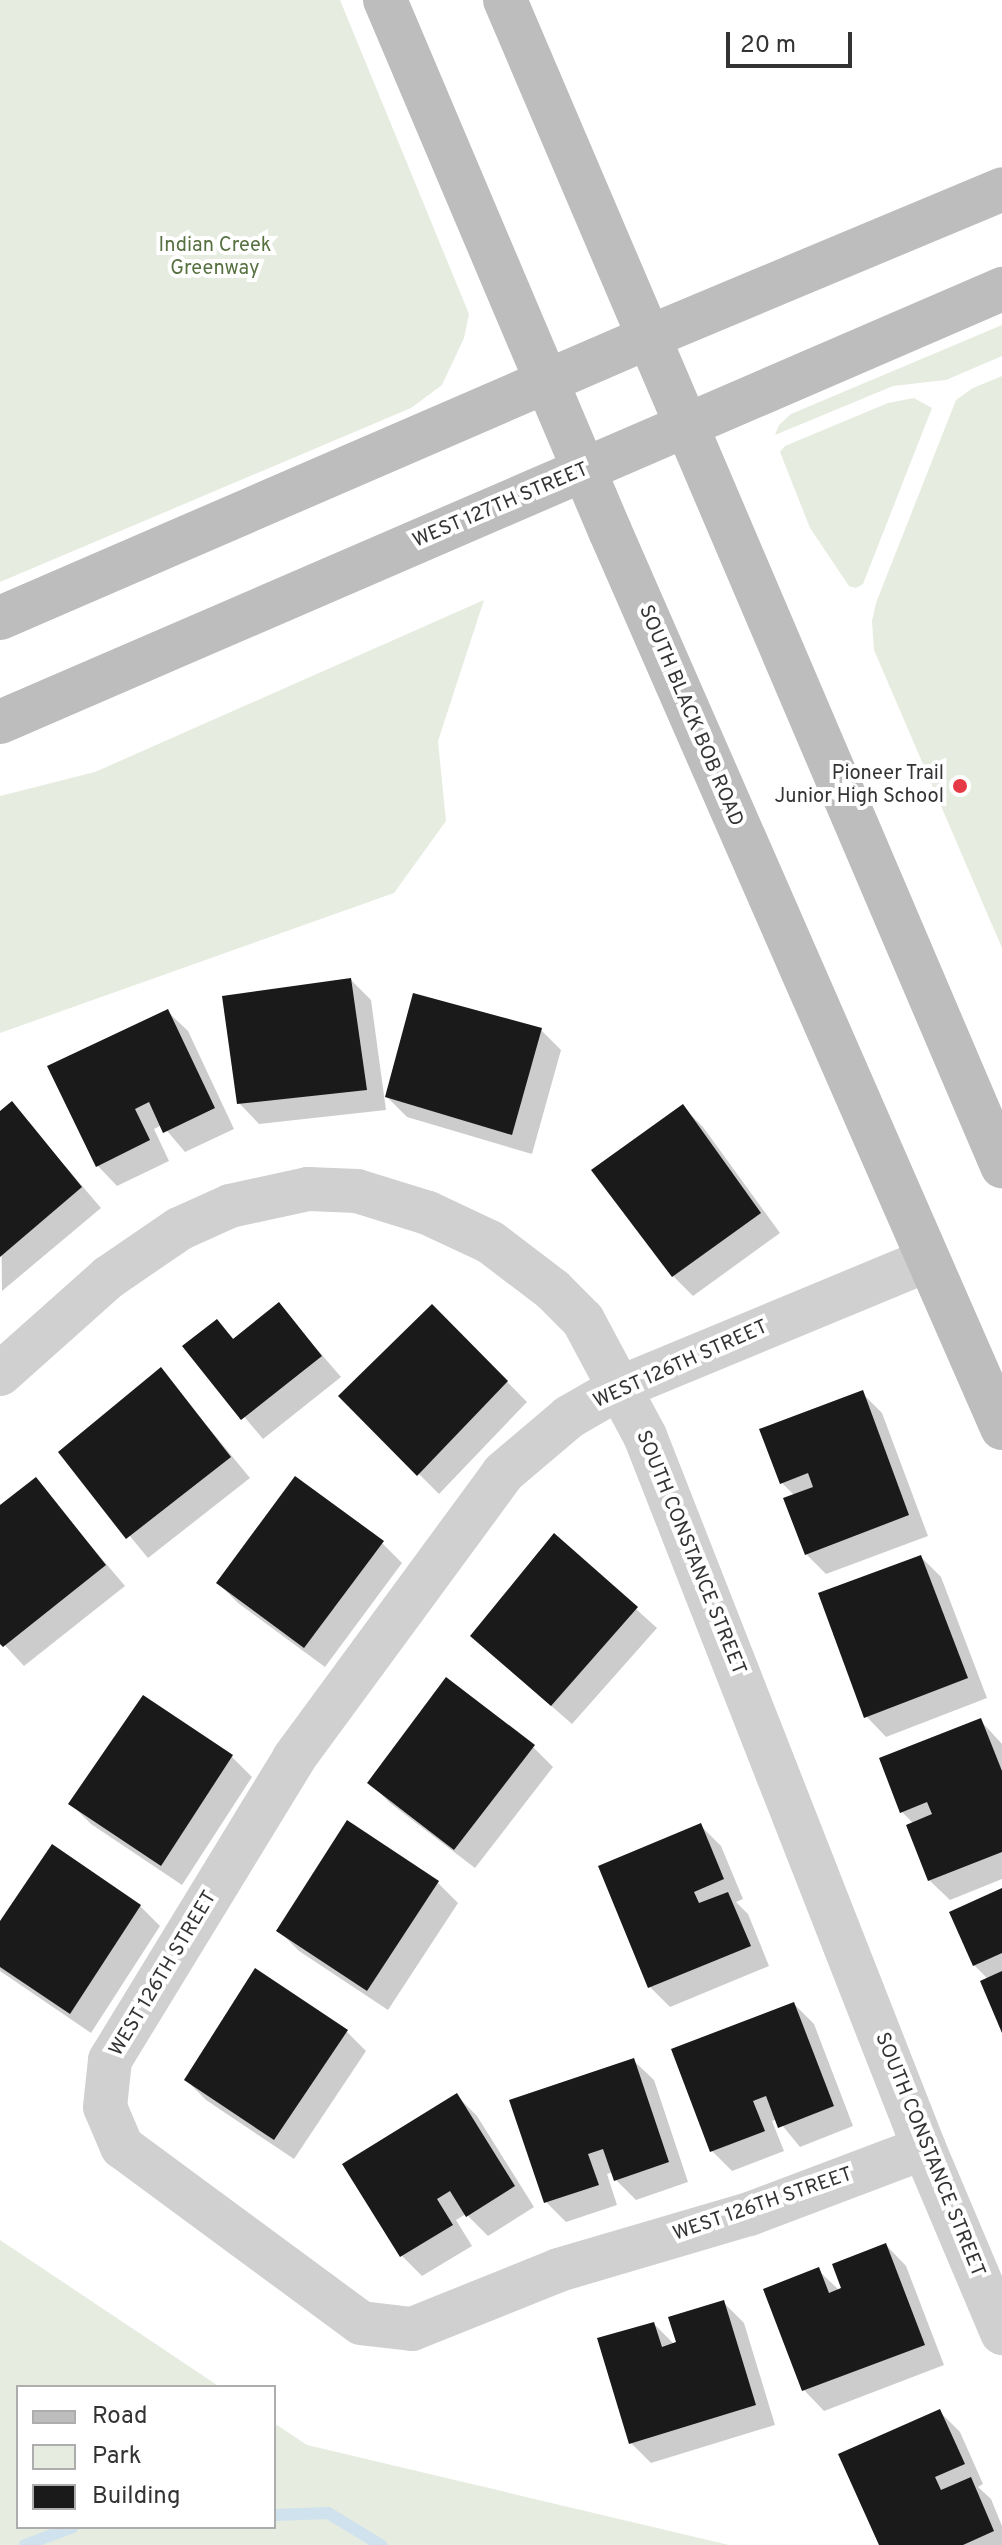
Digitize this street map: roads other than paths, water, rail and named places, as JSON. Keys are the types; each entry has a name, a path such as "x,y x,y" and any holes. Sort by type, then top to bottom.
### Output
{"main road":[{"name":"SOUTH BLACK BOB ROAD","path":"385,0 926,1261 1002,1428"},
{"path":"505,0 1002,1166"},
{"path":"0,618 649,337 1002,189"},
{"name":"WEST 127TH STREET","path":"0,722 1002,289"}],"street":[{"name":"SOUTH CONSTANCE STREET","path":"0,1374 109,1277 179,1229 230,1206 320,1189 357,1191 428,1213 490,1242 553,1290 583,1320 645,1436 924,2148 1002,2333"},
{"name":"WEST 126TH STREET","path":"924,2148 749,2214 559,2270 412,2329 361,2323 122,2147 105,2107 110,2060 294,1758 503,1473 569,1417 619,1388 926,1261"}],"waterway":[{"path":"276,2515 328,2513 381,2545"},
{"path":"25,2545 68,2529"}],"place":[{"name":"Pioneer Trail Junior High School","path":"960,786"}],"park label":[{"name":"Indian Creek Greenway","path":"215,258"}]}
